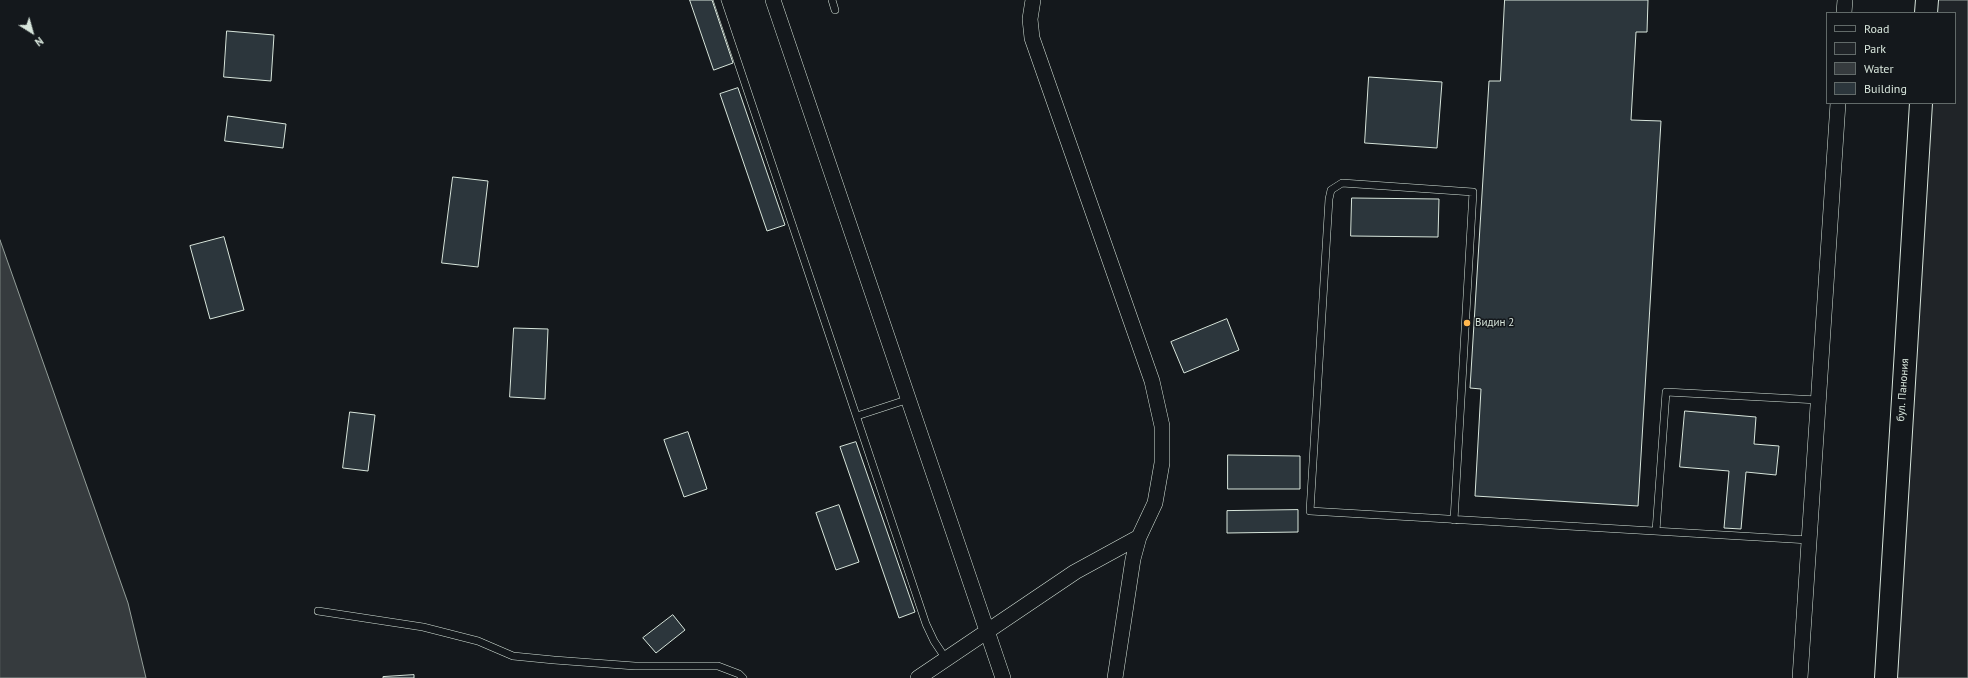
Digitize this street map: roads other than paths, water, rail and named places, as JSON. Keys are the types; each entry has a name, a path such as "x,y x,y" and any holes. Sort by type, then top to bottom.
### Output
{"main road":[{"path":"1926,12 1927,0"},
{"name":"бул. Панония","path":"1886,678 1921,104"}],"street":[{"path":"773,0 1003,678"},
{"path":"1033,0 1030,19 1032,38 1152,381 1162,426 1162,463 1155,503 1139,537 1133,559 1115,678"},
{"path":"1844,12 1845,0"},
{"path":"1800,678 1838,104"},
{"path":"918,678 1075,572 1139,537"}],"lane":[{"path":"717,0 926,624 934,641 946,659"},
{"path":"832,0 835,10"},
{"path":"1454,520 1473,192 1342,183 1331,190 1329,199 1310,511 1454,520 1809,540"},
{"path":"1656,531 1666,392 1818,400"},
{"path":"856,416 909,399"},
{"path":"318,611 423,627 478,640 513,656 635,666 718,666 739,674 743,678"}],"water":[{"path":"0,240 128,603 146,678 0,678"}],"place":[{"name":"Видин 2","path":"1467,323"}]}
